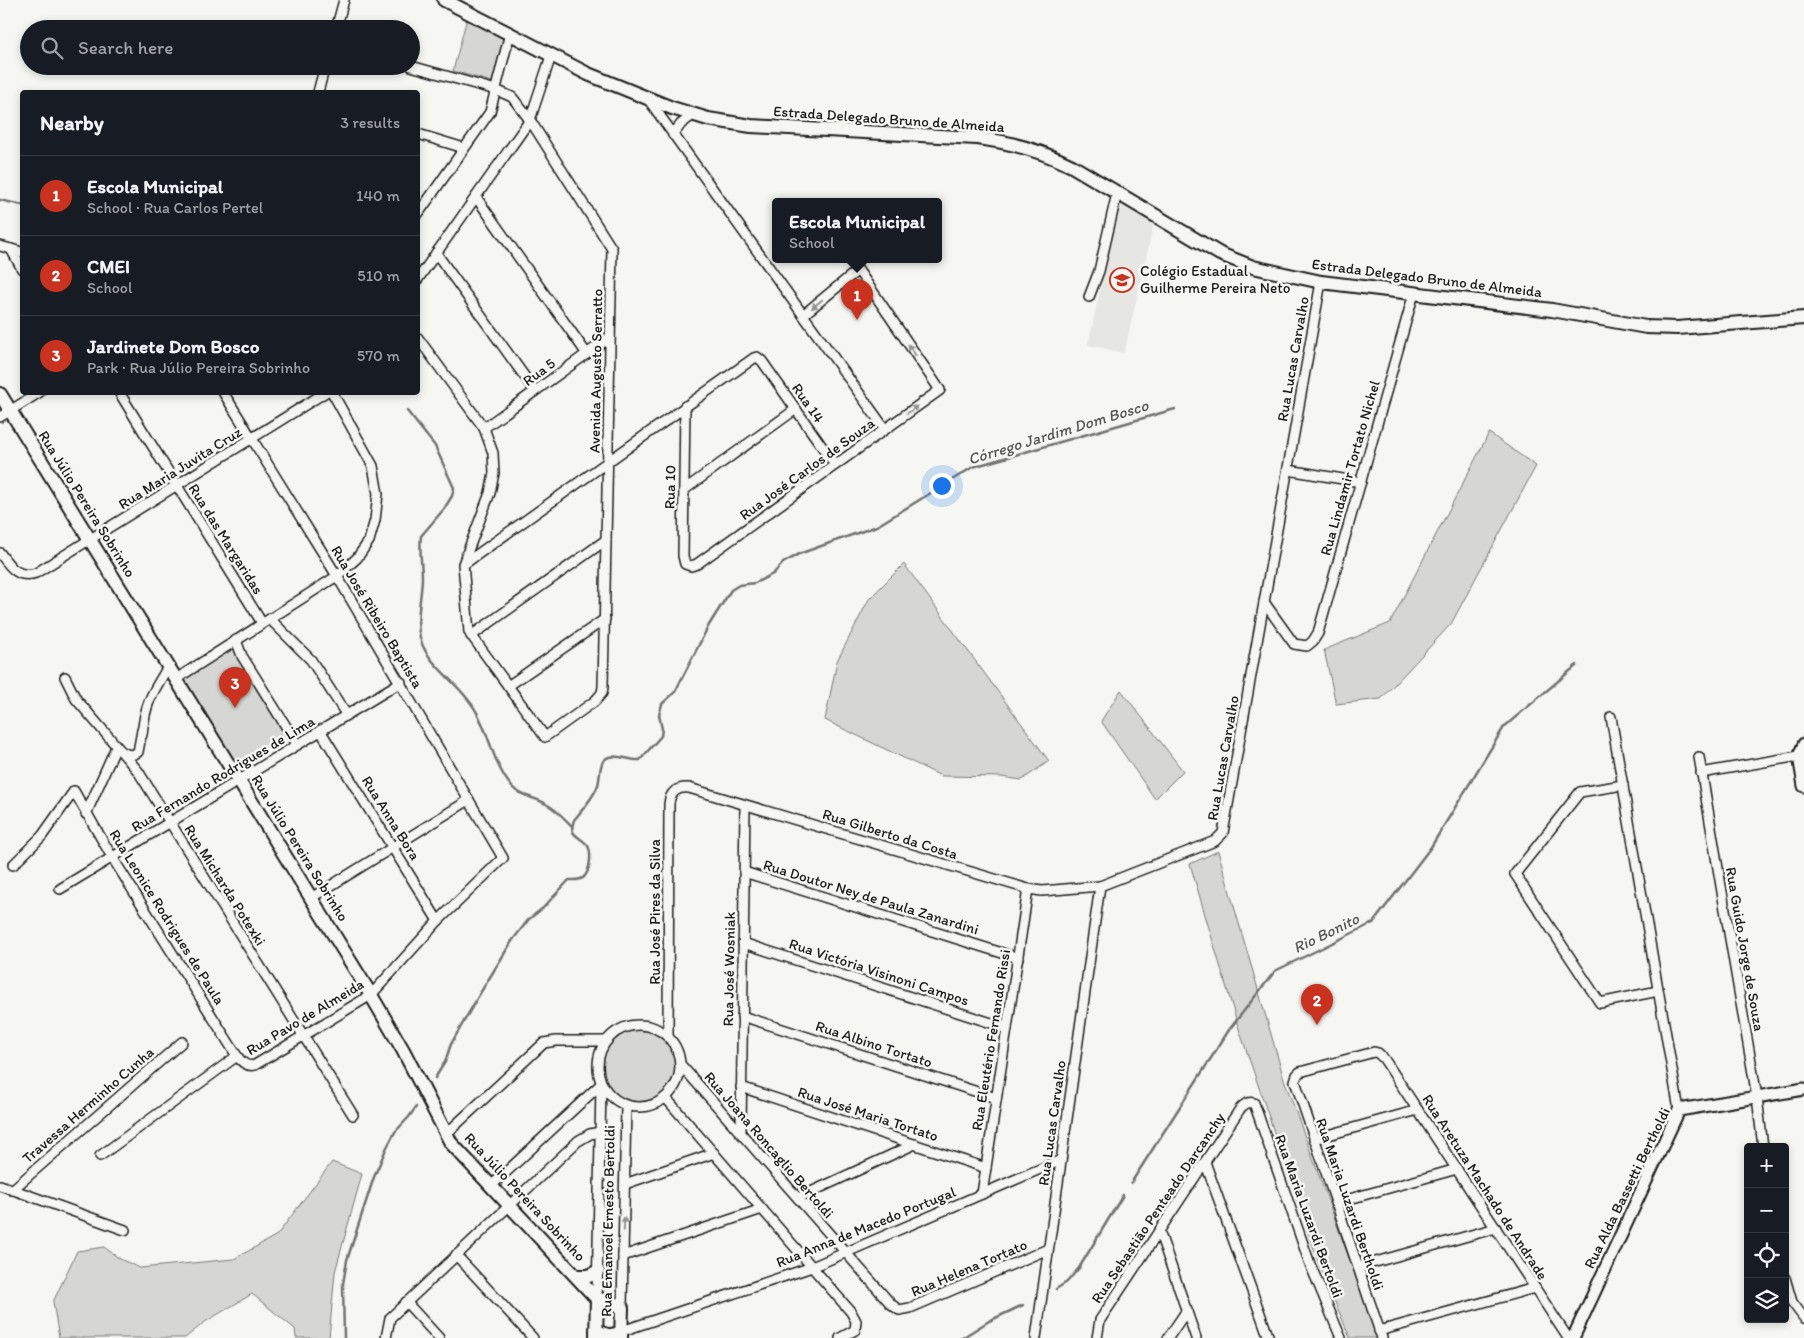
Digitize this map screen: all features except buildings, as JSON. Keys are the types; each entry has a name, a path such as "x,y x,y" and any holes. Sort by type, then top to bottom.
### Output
{"main road":[{"name":"Estrada Delegado Bruno de Almeida","path":"444,0 588,74 648,99 721,122 751,126 994,140 1027,148 1058,159 1235,261 1268,272 1321,282 1552,310 1646,327 1677,328 1804,318"},
{"name":"Rua Júlio Pereira Sobrinho","path":"0,394 5,414 90,540 371,995 455,1148 597,1299"},
{"path":"576,1276 589,1276 598,1271"},
{"path":"597,1299 609,1301 622,1308"},
{"name":"Rua Emanoel Ernesto Bertoldi","path":"596,1334 597,1299"},
{"name":"Rua Emanoel Ernesto Bertoldi","path":"622,1308 622,1335"},
{"path":"596,1334 607,1336 622,1335"}],"street":[{"path":"338,20 344,0"},
{"path":"421,202 490,112 510,33"},
{"path":"420,276 530,120 551,56"},
{"name":"Avenida Augusto Serratto","path":"420,69 496,90 512,97 530,120 612,249 602,693 545,736 508,686"},
{"path":"319,90 323,75"},
{"path":"648,99 885,429"},
{"path":"673,135 681,124 694,115"},
{"path":"420,135 464,148"},
{"path":"1090,297 1099,271 1117,193"},
{"path":"476,197 587,354"},
{"path":"0,246 20,251"},
{"path":"11,249 20,265"},
{"path":"436,253 535,391"},
{"name":"Rua José Carlos de Souza","path":"688,566 697,564 940,390 858,270 803,315"},
{"name":"Rua Lucas Carvalho","path":"1036,1338 1100,886 1215,841 1223,833 1321,282"},
{"name":"Rua Lindamir Tortato Nichel","path":"1264,602 1291,640 1298,646 1307,646 1313,642 1318,632 1414,293"},
{"name":"Rua 5","path":"484,428 610,337"},
{"path":"420,341 484,428 493,453 493,482 487,504 463,564 468,627 471,636 508,686 605,618"},
{"name":"Rua 14","path":"685,406 757,357 762,361 836,465"},
{"path":"5,414 35,395"},
{"name":"Rua das Margaridas","path":"121,395 176,486 266,621 317,668 346,714"},
{"name":"Rua José Ribeiro Baptista","path":"226,395 337,576 503,858"},
{"name":"Rua Maria Juvita Cruz","path":"0,553 18,574 31,575 42,570 321,395"},
{"path":"176,679 337,576 357,558 369,541 375,520 378,494 372,466 334,395"},
{"path":"463,564 608,463 685,406"},
{"name":"Rua 10","path":"685,406 683,561 688,566"},
{"path":"684,490 796,409"},
{"path":"1288,470 1361,482"},
{"path":"471,636 606,540"},
{"path":"236,640 242,656 297,744"},
{"path":"138,771 143,716 150,697 168,666"},
{"name":"Rua Micharda Potexki","path":"65,677 76,699 138,771 353,1115"},
{"name":"Rua Fernando Rodrigues de Lima","path":"60,889 400,682"},
{"path":"1612,717 1679,1110"},
{"path":"86,814 116,747 133,756 138,752 142,730"},
{"name":"Rua Anna Bora","path":"320,730 438,921"},
{"path":"1804,744 1801,757 1804,786"},
{"name":"Rua Guido Jorge de Souza","path":"1699,757 1763,1143"},
{"path":"1701,773 1801,757"},
{"path":"1623,785 1580,792 1516,874 1600,1002 1658,991"},
{"name":"Rua Gilberto da Costa","path":"675,790 689,788 1028,889 1042,891 1100,886"},
{"name":"Rua José Pires da Silva","path":"668,1036 669,798 675,790"},
{"name":"Rua Leonice Rodrigues de Paula","path":"13,865 42,836 74,792 112,857 237,1056"},
{"path":"311,898 469,800"},
{"name":"Rua José Wosniak","path":"741,1133 745,805"},
{"name":"Rua Pavo de Almeida","path":"100,1156 237,1056 244,1064 256,1065 371,995 438,921 503,858"},
{"name":"Rua Doutor Ney de Paula Zanardini","path":"744,872 1018,958"},
{"name":"Rua Eleutério Fernando Rissi","path":"982,1194 1028,889"},
{"name":"Rua Victória Visinoni Campos","path":"743,943 1007,1028"},
{"name":"Rua Albino Tortato","path":"742,1016 996,1098"},
{"path":"636,1024 658,1029 668,1036 678,1054 680,1064 679,1076 666,1098 654,1105 640,1108 626,1106 616,1101 601,1084 598,1073 600,1051 605,1041 619,1030 636,1024"},
{"path":"446,1134 544,1043 556,1040 605,1041"},
{"name":"Travessa Herminho Cunha","path":"12,1190 182,1042"},
{"name":"Rua Maria Luzardi Bertholdi","path":"1378,1052 1371,1052 1300,1072 1296,1078 1295,1085 1381,1335"},
{"name":"Rua Aretuza Machado de Andrade","path":"1378,1052 1568,1338"},
{"name":"Rua Joana Roncaglio Bertoldi","path":"680,1064 890,1304 899,1310"},
{"path":"491,1186 601,1084"},
{"name":"Rua Emanoel Ernesto Bertoldi","path":"597,1299 601,1084"},
{"name":"Rua José Maria Tortato","path":"741,1087 986,1168"},
{"name":"Rua Alda Bassetti Bertholdi","path":"1573,1338 1679,1110 1804,1090"},
{"path":"666,1098 851,1312 856,1321 856,1326 852,1333 840,1338"},
{"name":"Rua Sebastião Penteado Darcanchy","path":"1097,1338 1100,1320 1205,1162 1243,1106 1247,1103 1254,1103"},
{"name":"Rua Maria Luzardi Bertoldi","path":"1254,1103 1310,1264 1341,1338"},
{"name":"Rua Emanoel Ernesto Bertoldi","path":"622,1308 626,1106"},
{"path":"1314,1139 1418,1110"},
{"path":"386,1338 388,1320 406,1302 578,1141 590,1134 600,1132"},
{"path":"798,1198 915,1144"},
{"path":"625,1184 714,1153"},
{"name":"Rua Anna de Macedo Portugal","path":"622,1335 846,1254 1061,1160"},
{"path":"1205,1162 1268,1338"},
{"path":"1335,1203 1457,1169"},
{"path":"0,1185 125,1230"},
{"path":"623,1256 762,1209"},
{"path":"1358,1268 1496,1228"},
{"path":"1159,1231 1196,1338"},
{"name":"Rua Helena Tortato","path":"899,1310 910,1308 1048,1249"},
{"path":"456,1255 533,1338"},
{"path":"1381,1335 1535,1288"},
{"path":"1789,1292 1792,1302 1804,1318"},
{"path":"406,1302 439,1338"},
{"path":"1168,1338 1186,1310"}],"shaded area":[{"path":"467,18 504,37 492,82 453,71"},
{"name":"Colégio Estadual Guilherme Pereira Neto","path":"1119,205 1154,223 1124,353 1088,345"},
{"path":"1489,433 1536,466 1451,624 1381,699 1336,704 1324,650 1390,623"},
{"path":"904,564 1049,761 1022,780 1001,777 941,776 825,720 837,661 869,599"},
{"path":"233,647 288,735 235,768 181,680"},
{"path":"1121,690 1183,771 1155,799 1101,721"},
{"path":"1218,851 1284,1079 1378,1338 1350,1338 1318,1261 1238,1026 1190,864"},
{"path":"646,1030 665,1040 673,1052 675,1066 673,1080 665,1092 653,1100 632,1102 613,1092 605,1080 603,1059 613,1040 625,1032"},
{"path":"332,1162 362,1174 335,1272 329,1338 296,1338 295,1329 252,1294 205,1322 185,1338 59,1338 53,1302 77,1251 104,1247 120,1259 140,1268 234,1259 277,1235"}],"waterway":[{"path":"0,200 20,205"},
{"name":"Córrego Jardim Dom Bosco","path":"435,1078 445,1062 451,1044 512,941 529,919 543,908 569,880 581,879 588,871 590,862 588,846 576,836 572,826 574,820 596,790 603,762 605,759 613,756 640,760 661,736 662,729 659,715 662,704 675,692 709,625 731,590 739,585 755,583 773,574 783,563 799,554 877,526 973,467 1175,409"},
{"path":"407,411 435,446 454,488 452,496 444,509 421,536 422,578 418,620 421,640 431,659 466,697 476,711 500,769 512,787 520,793 550,806 572,826"},
{"name":"Rio Bonito","path":"1131,1183 1229,1030 1275,971 1373,923 1431,847 1504,727 1577,665"},
{"name":"Córrego Jardim Dom Bosco","path":"344,1338 343,1284 347,1260 374,1177 386,1149 395,1132 416,1107"},
{"name":"Rio Bonito","path":"1056,1289 1067,1282 1079,1268 1123,1195"},
{"name":"Rio Bonito","path":"962,1338 989,1321 1023,1305"}],"place":[{"name":"Colégio Estadual Guilherme Pereira Neto","path":"1122,280"},
{"name":"Escola Municipal","path":"857,320"},
{"name":"Jardinete Dom Bosco","path":"235,708"},
{"name":"CMEI","path":"1317,1025"}]}
